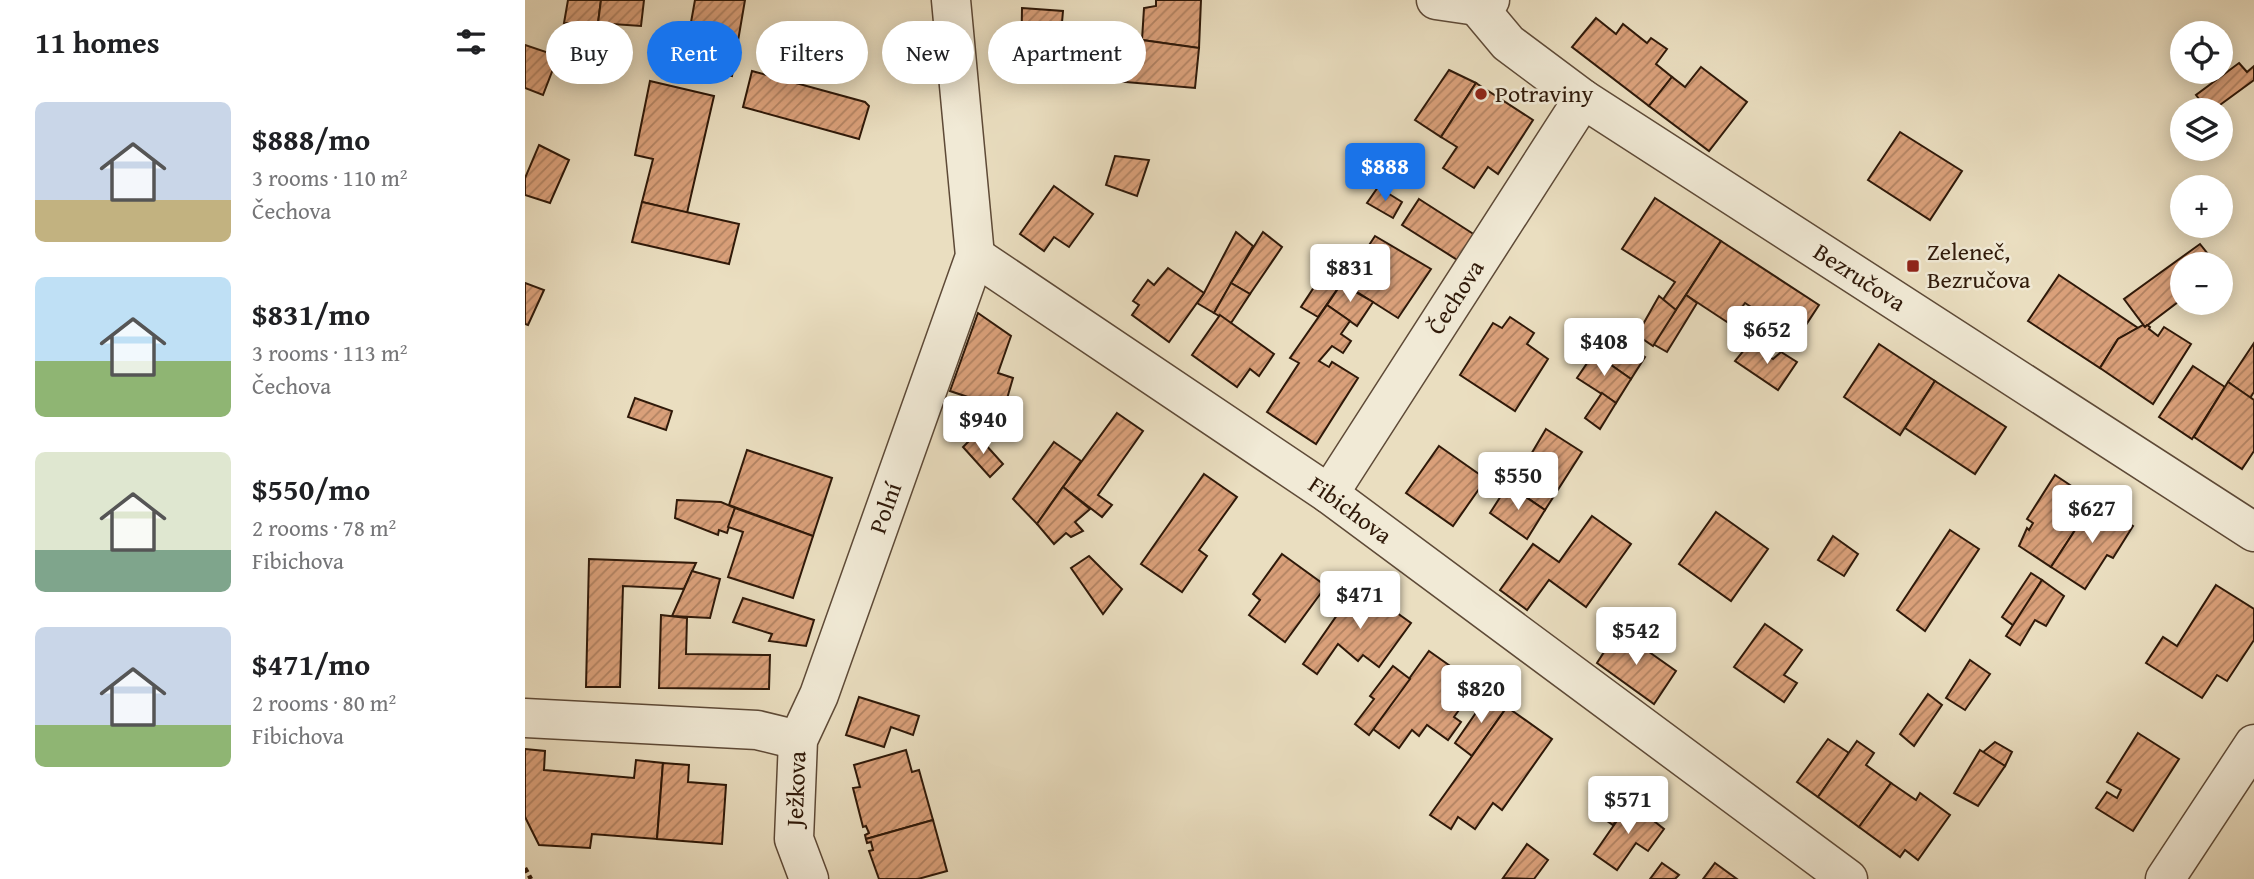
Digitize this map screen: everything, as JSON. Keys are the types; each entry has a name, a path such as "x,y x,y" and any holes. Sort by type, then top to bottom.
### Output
{"street":[{"name":"Polní","path":"798,740 819,695 975,256 951,0"},
{"path":"1436,0 1483,3"},
{"name":"Bezručova","path":"1483,3 1508,43 1583,99 2254,532"},
{"name":"Čechova","path":"1329,494 1583,99"},
{"name":"Fibichova","path":"975,256 1329,494 1848,879"},
{"path":"525,718 757,730 798,740"},
{"name":"Ježkova","path":"798,740 794,839 809,879"},
{"path":"2165,879 2254,744"}],"path":[{"path":"525,868 531,879"}],"building":[{"path":"568,0 601,0 598,21 564,21"},
{"path":"601,0 644,0 641,26 633,25 633,21 598,21"},
{"path":"695,0 745,0 741,21 691,21"},
{"path":"1156,0 1201,0 1199,48 1146,41 1144,8 1156,6"},
{"path":"1022,8 1063,11 1062,21 1022,21"},
{"path":"1596,18 1616,34 1623,24 1647,43 1651,38 1667,49 1656,64 1672,77 1649,106 1572,47"},
{"path":"1146,41 1199,48 1195,88 1146,84"},
{"path":"525,45 546,52 547,84 543,95 525,88"},
{"path":"2239,63 2247,72 2254,66 2254,80 2229,98 2198,98 2196,95 2211,84 2233,84 2233,67"},
{"path":"1701,67 1747,102 1709,151 1649,106 1672,77 1685,87"},
{"path":"1449,70 1476,83 1441,137 1415,120"},
{"path":"752,71 756,72 756,84 799,84 865,102 869,106 859,139 743,107"},
{"path":"1476,83 1533,120 1498,174 1488,167 1474,188 1443,168 1457,147 1441,137"},
{"path":"649,84 663,84 714,96 687,213 642,202 653,159 635,155"},
{"path":"1900,132 1962,171 1930,220 1868,180"},
{"path":"539,145 569,160 550,203 525,195 525,178"},
{"path":"1115,156 1149,160 1137,196 1106,185"},
{"path":"1054,186 1093,214 1069,247 1054,237 1044,251 1020,234"},
{"path":"1378,187 1402,202 1393,218 1367,203"},
{"path":"1655,198 1721,241 1676,310 1662,301 1675,282 1622,249"},
{"path":"1419,199 1475,235 1459,261 1402,225"},
{"path":"642,202 739,224 729,264 632,242"},
{"path":"1236,232 1253,246 1214,313 1197,303"},
{"path":"1263,232 1282,247 1250,294 1231,283"},
{"path":"1375,236 1431,269 1398,318 1354,290 1369,265 1360,259"},
{"path":"1721,241 1819,305 1798,337 1745,303 1730,324 1686,295"},
{"path":"2200,244 2206,252 2189,252"},
{"path":"1325,258 1361,278 1353,292 1316,268"},
{"path":"2170,266 2170,308 2145,327 2124,299"},
{"path":"1168,268 1204,293 1169,342 1132,315 1139,305 1133,301 1148,280 1154,285"},
{"path":"1324,272 1341,284 1318,317 1301,307"},
{"path":"2059,275 2138,328 2118,339 2100,368 2028,321"},
{"path":"525,283 544,290 528,325 525,324"},
{"path":"1231,283 1250,294 1231,323 1214,313"},
{"path":"1341,284 1373,302 1357,326 1327,305"},
{"path":"1686,295 1697,303 1667,352 1653,344"},
{"path":"1659,296 1676,310 1653,346 1637,335"},
{"path":"1327,305 1350,321 1341,334 1351,341 1343,353 1332,346 1319,361 1329,367 1332,362 1358,378 1316,444 1267,412 1299,363 1290,358"},
{"path":"978,313 1011,336 998,373 1013,378 1004,409 950,391"},
{"path":"1220,315 1274,354 1259,376 1250,369 1237,387 1192,355"},
{"path":"1510,317 1534,333 1527,344 1548,359 1515,411 1460,375 1493,323 1502,328"},
{"path":"2143,325 2150,327 2158,336 2164,327 2191,344 2153,404 2100,368 2118,339"},
{"path":"1607,333 1645,357 1631,379 1594,353"},
{"path":"2254,343 2254,392 2250,398 2228,382"},
{"path":"1749,344 1773,359 1781,352 1797,362 1778,390 1735,361"},
{"path":"1879,344 1935,381 1900,435 1844,397"},
{"path":"1594,353 1631,379 1616,403 1577,378"},
{"path":"2193,366 2225,387 2192,439 2159,417"},
{"path":"1935,381 2006,427 1975,474 1905,428"},
{"path":"2228,382 2254,400 2254,451 2242,469 2194,437"},
{"path":"1602,393 1616,403 1600,429 1585,418"},
{"path":"635,398 672,411 666,430 628,417"},
{"path":"1117,413 1143,431 1098,495 1112,505 1102,517 1063,487"},
{"path":"1546,429 1582,452 1545,510 1517,491 1536,461 1530,456"},
{"path":"976,434 1003,464 990,477 963,447"},
{"path":"1054,442 1081,461 1037,524 1013,499"},
{"path":"1439,446 1486,479 1453,526 1406,493"},
{"path":"747,450 832,478 813,536 729,505"},
{"path":"1204,474 1237,497 1199,550 1207,556 1182,592 1141,564"},
{"path":"2055,475 2094,501 2051,567 2019,546 2027,528 2029,530 2033,523 2027,519"},
{"path":"1508,485 1545,510 1527,539 1490,513"},
{"path":"1063,487 1090,509 1075,522 1083,531 1071,537 1066,533 1054,544 1037,524"},
{"path":"677,500 721,502 735,508 727,533 719,530 718,535 675,518"},
{"path":"2094,501 2133,526 2113,558 2107,555 2085,589 2051,567"},
{"path":"735,508 813,536 793,598 728,577 743,532 728,527"},
{"path":"1716,512 1768,549 1731,601 1679,564"},
{"path":"1592,516 1631,544 1586,607 1549,580 1527,610 1500,590 1533,544 1559,562"},
{"path":"1950,530 1979,549 1925,631 1897,610"},
{"path":"1833,536 1858,554 1844,576 1818,560"},
{"path":"1282,554 1326,586 1285,642 1249,615 1260,600 1253,594"},
{"path":"1089,556 1122,589 1103,614 1071,568"},
{"path":"589,559 696,563 684,589 623,586 620,687 586,687"},
{"path":"692,571 720,579 710,618 672,616"},
{"path":"2031,573 2042,580 2014,626 2002,617"},
{"path":"2042,580 2064,596 2046,626 2035,620 2020,645 2006,636"},
{"path":"1358,585 1411,623 1379,667 1363,655 1358,661 1338,644 1317,674 1303,664"},
{"path":"2216,585 2254,609 2254,640 2227,681 2217,675 2202,698 2146,663 2163,637 2177,646"},
{"path":"743,598 814,620 806,646 769,641 772,634 733,622"},
{"path":"661,615 687,618 686,654 770,655 769,689 659,688"},
{"path":"1765,624 1802,650 1784,675 1797,683 1784,702 1734,667"},
{"path":"1618,630 1676,671 1654,704 1597,663"},
{"path":"1429,651 1477,685 1454,717 1461,722 1448,740 1427,725 1419,736 1412,730 1399,748 1373,729"},
{"path":"1970,660 1990,674 1965,710 1946,698"},
{"path":"1393,666 1410,679 1369,735 1355,724 1374,699 1370,696"},
{"path":"1489,694 1507,707 1472,756 1455,743"},
{"path":"1928,694 1942,705 1914,746 1900,734"},
{"path":"859,697 919,716 913,735 891,727 884,747 846,735"},
{"path":"1507,707 1552,739 1502,810 1493,803 1475,829 1458,817 1451,829 1430,815"},
{"path":"2138,733 2179,759 2133,831 2096,808 2107,792 2117,798 2121,790 2107,782"},
{"path":"1828,739 1849,753 1818,797 1797,782"},
{"path":"1857,741 1874,753 1866,765 1891,783 1859,827 1818,797"},
{"path":"1995,742 2012,752 2005,766 1982,753"},
{"path":"525,749 545,751 544,770 634,778 636,760 663,763 657,839 592,834 590,848 539,845 525,817"},
{"path":"906,750 912,772 919,770 933,820 866,839 865,835 869,833 866,826 863,827 853,788 860,787 854,765"},
{"path":"1980,750 2005,766 1978,806 1954,793"},
{"path":"663,763 689,765 688,782 726,785 722,844 657,839"},
{"path":"1891,783 1916,800 1920,793 1950,815 1918,860 1905,850 1900,857 1859,827"},
{"path":"1606,786 1630,802 1613,825 1590,809"},
{"path":"1630,802 1664,829 1648,851 1636,843 1617,870 1594,854"},
{"path":"933,820 947,871 918,879 879,879 869,851 873,850 871,842 867,843 866,839"},
{"path":"1527,844 1548,860 1534,879 1503,878"},
{"path":"1662,863 1679,875 1675,879 1650,879"},
{"path":"1715,863 1737,879 1703,879"}],"place":[{"name":"Potraviny","path":"1481,94"},
{"name":"Zeleneč, Bezručova","path":"1913,266"}]}
